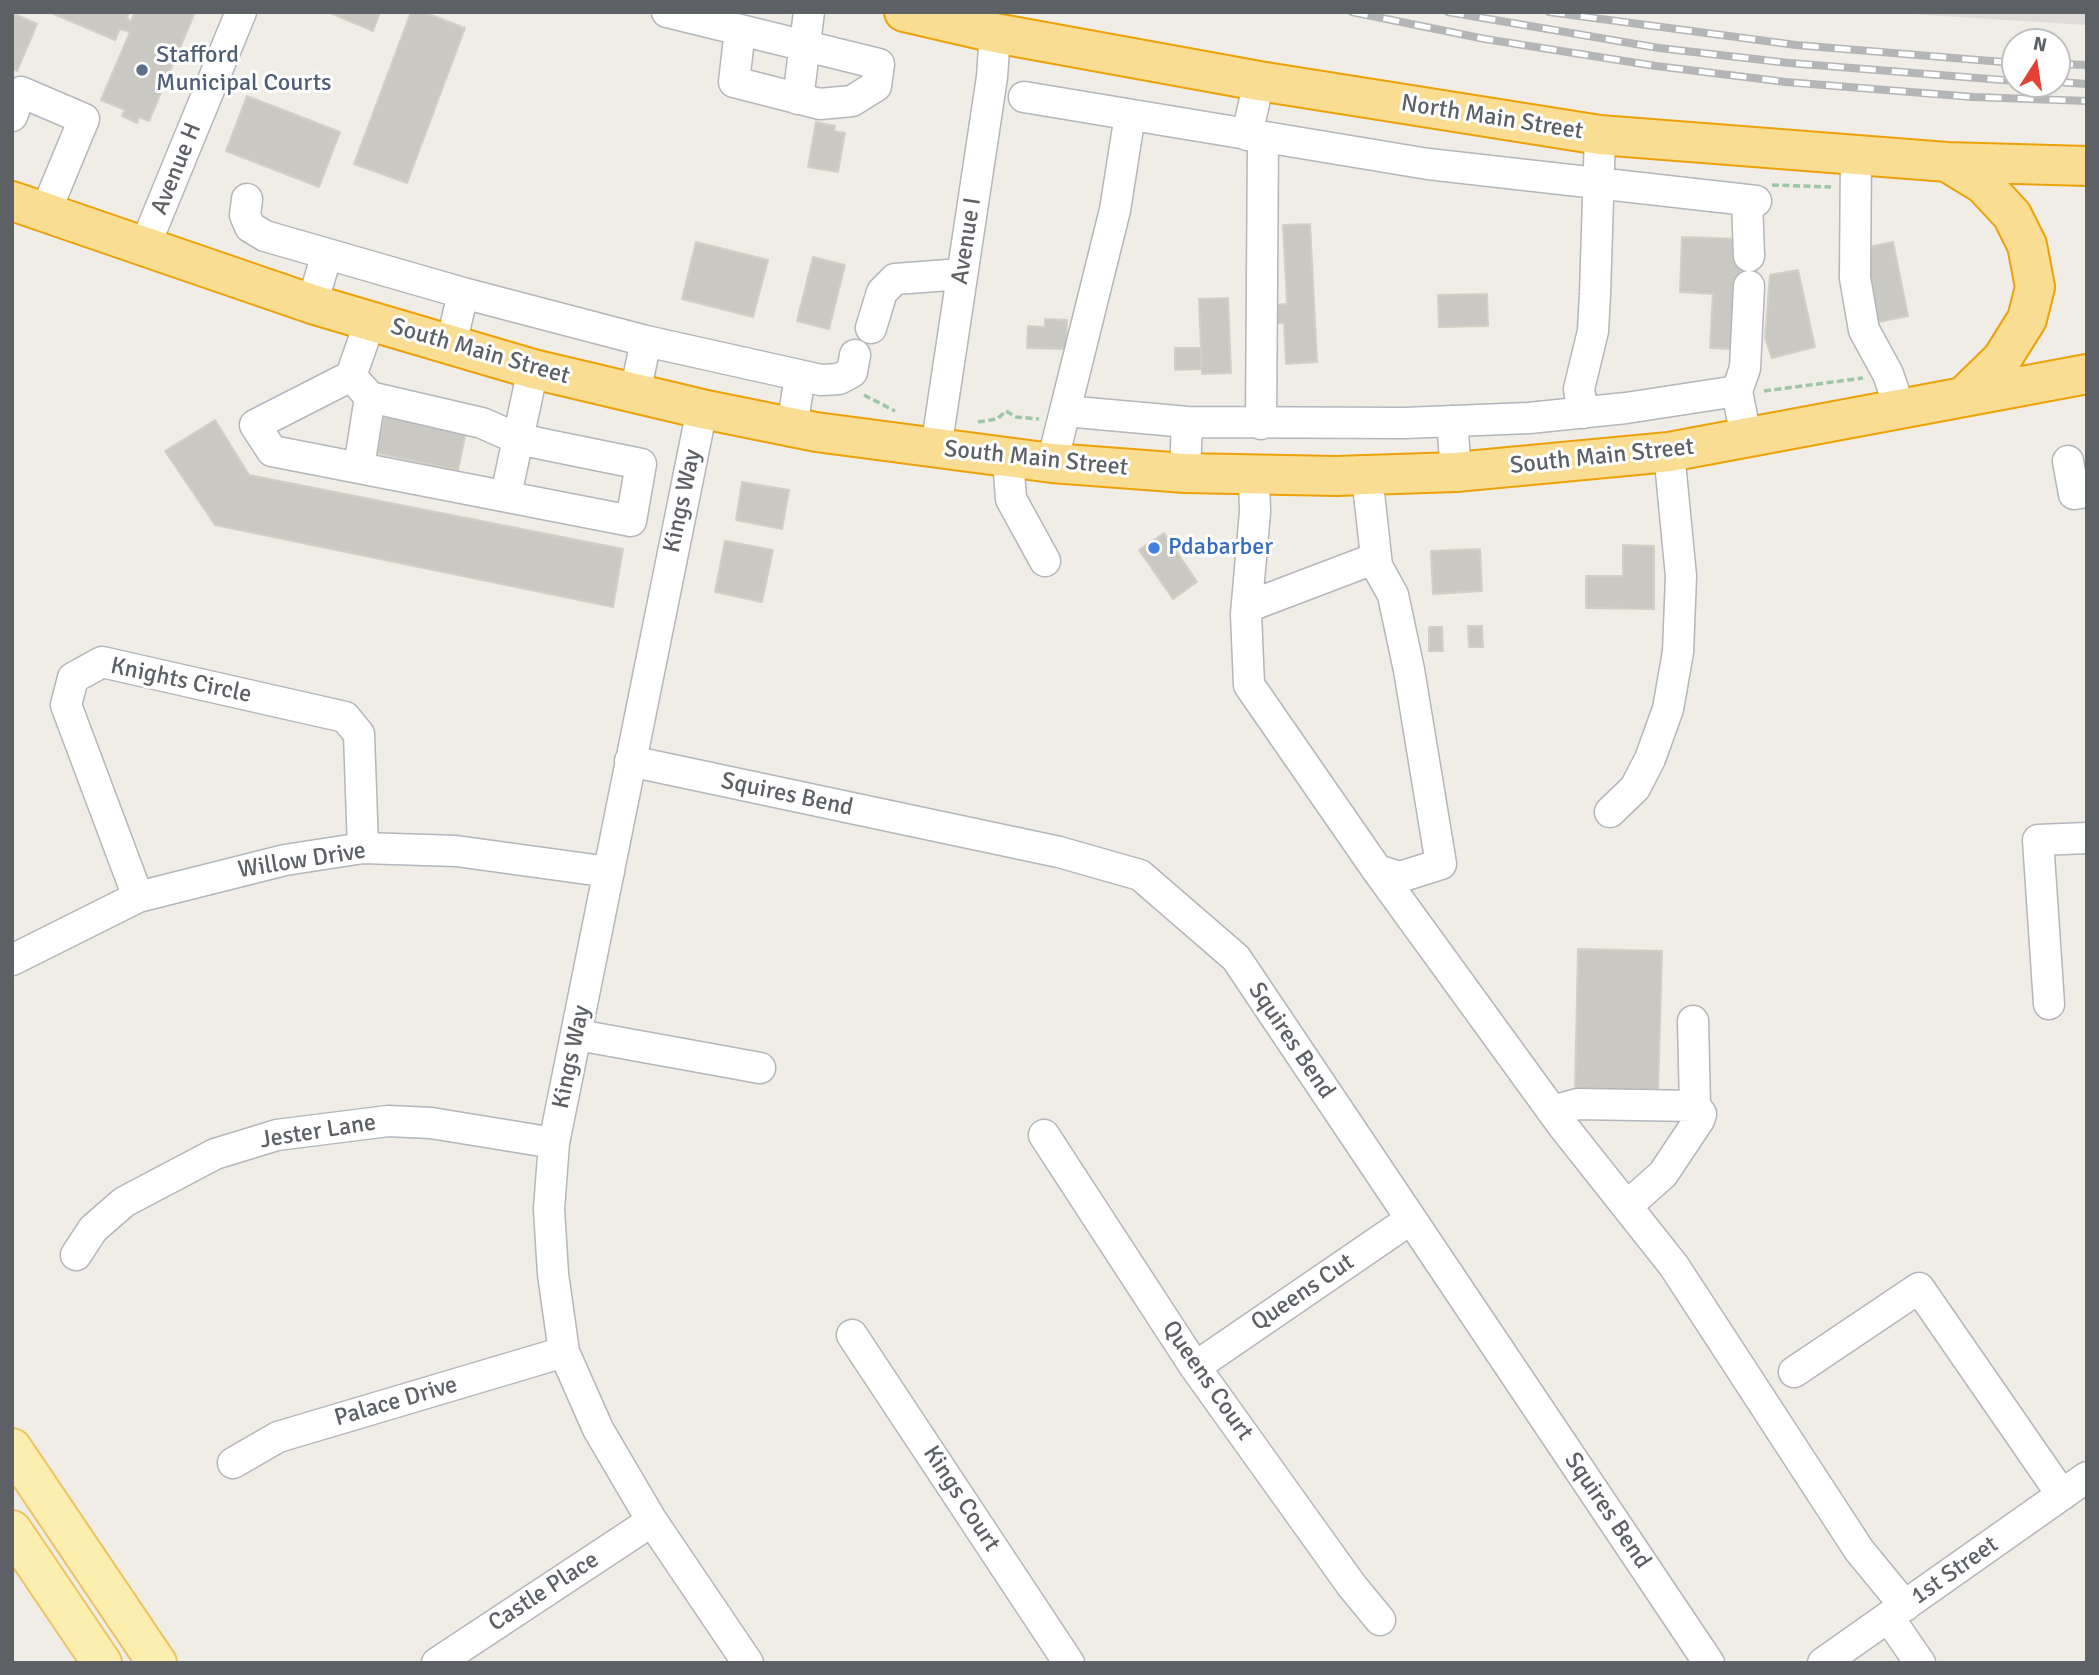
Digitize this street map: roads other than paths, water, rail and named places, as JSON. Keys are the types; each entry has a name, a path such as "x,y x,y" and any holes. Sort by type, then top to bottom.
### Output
{"highway":[{"name":"North Main Street","path":"904,12 995,33 1259,80 1600,135 1855,171 1947,162 2087,166"},
{"path":"1947,162 1983,184 2012,215 2027,245 2035,287 2027,319 2002,359 1963,397"},
{"name":"South Main Street","path":"29,207 312,304 533,369 702,409 792,427 1052,463 1185,473 1367,475 1455,472 1669,452 1746,437 1894,391 1963,397 2087,374"}],"main road":[{"path":"12,1448 157,1663"},
{"path":"12,1530 102,1663"}],"street":[{"name":"Avenue H","path":"144,248 241,12"},
{"path":"667,12 878,64 876,86 852,101 820,104 734,82 740,30"},
{"path":"798,99 803,46 810,12"},
{"name":"Avenue I","path":"936,449 992,76 995,33"},
{"path":"1259,80 1255,136 1261,424"},
{"path":"12,116 21,92 84,119 29,207"},
{"path":"1024,97 1428,164 1597,185 1752,200 1749,256"},
{"path":"1052,463 1115,210 1130,115"},
{"path":"1583,413 1579,389 1593,331 1600,135"},
{"path":"1855,171 1855,278 1864,330 1894,391"},
{"path":"247,200 245,215 250,227 265,236 463,293 646,341 800,376 839,379 852,372 855,355"},
{"path":"312,304 327,254"},
{"path":"871,328 882,292 895,279 962,274"},
{"path":"1746,437 1737,391 1745,368 1748,286"},
{"path":"451,345 463,293"},
{"path":"359,467 361,387 370,322"},
{"path":"635,393 646,341"},
{"path":"506,495 533,369"},
{"path":"792,427 800,376"},
{"path":"361,387 482,423 518,439 641,464 631,521 272,450 255,425 361,387"},
{"path":"1065,411 1186,422 1261,424 1452,421 1583,413 1737,391"},
{"name":"Kings Way","path":"702,409 630,761 578,1035 554,1143 549,1209 553,1274 564,1352 598,1429 652,1521 748,1663"},
{"path":"1452,421 1455,472"},
{"path":"1185,473 1186,422"},
{"path":"1610,812 1635,788 1650,759 1668,709 1678,652 1681,576 1669,452"},
{"path":"1008,458 1012,499 1045,561"},
{"path":"2068,461 2074,494 2087,492"},
{"path":"1254,474 1255,512 1247,607 1249,685 1377,870 1552,1111 1674,1266 1859,1550 1897,1612 1920,1663"},
{"path":"1367,475 1376,558 1393,595 1407,657 1441,864 1400,877 1377,870"},
{"path":"633,507 680,517"},
{"path":"1247,607 1376,558"},
{"name":"Knights Circle","path":"138,897 66,705 73,678 102,662 345,717 359,734 363,848"},
{"name":"Squires Bend","path":"630,761 1059,852 1140,875 1236,958 1709,1663"},
{"path":"2049,1004 2038,840 2087,838"},
{"name":"Willow Drive","path":"12,960 138,897 285,860 363,848 456,851 609,872"},
{"path":"1627,1206 1663,1174 1699,1120 1701,1114 1695,1106 1693,1021"},
{"path":"578,1035 760,1068"},
{"path":"1552,1111 1578,1104 1695,1106"},
{"name":"Jester Lane","path":"76,1255 93,1229 124,1202 215,1154 276,1135 387,1121 431,1123 554,1143"},
{"name":"Queens Court","path":"1044,1135 1195,1367 1380,1620"},
{"name":"Queens Cut","path":"1195,1367 1411,1219"},
{"path":"1794,1372 1919,1288 2062,1495"},
{"name":"Kings Court","path":"852,1335 1069,1663"},
{"name":"Palace Drive","path":"233,1463 278,1437 564,1352"},
{"name":"1st Street","path":"1823,1663 2087,1477"},
{"name":"Castle Place","path":"437,1663 652,1521"}],"railway":[{"path":"1352,12 1485,39 1656,66 1786,82 1973,97 2087,101"},
{"path":"1448,12 1659,48 1789,63 2001,80"},
{"path":"1549,12 1796,45 2001,62"},
{"path":"2071,64 2087,65"},
{"path":"2071,83 2087,84"}],"place":[{"name":"Stafford Municipal Courts","path":"142,70"},
{"name":"Pdabarber","path":"1154,548"}]}
